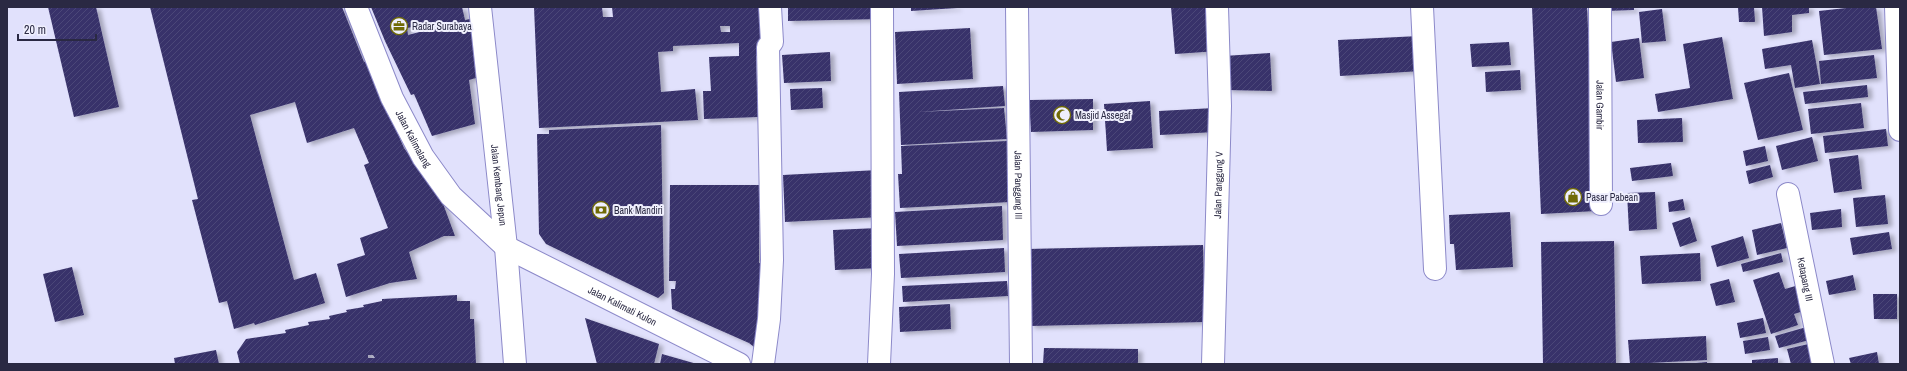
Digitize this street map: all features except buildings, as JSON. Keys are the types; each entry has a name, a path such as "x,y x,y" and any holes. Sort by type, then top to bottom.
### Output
{"street":[{"name":"Jalan Kalimalang","path":"356,7 392,98 423,157 451,196 506,247"},
{"name":"Jalan Kembang Jepun","path":"480,7 506,247 515,364"},
{"path":"763,364 769,319 772,260 768,47 772,42 770,7"},
{"path":"879,364 883,274 882,7"},
{"name":"Jalan Panggung III","path":"1017,7 1021,364"},
{"name":"Jalan Panggung V","path":"1212,364 1220,106 1217,7"},
{"path":"1422,7 1435,269"},
{"name":"Jalan Gambir","path":"1600,7 1601,204"},
{"path":"1896,7 1900,130"},
{"name":"Ketapang III","path":"1788,194 1823,364"},
{"name":"Jalan Kalimati Kulon","path":"506,247 739,364"}],"place":[{"name":"Radar Surabaya","path":"399,26"},
{"name":"Masjid Assegaf","path":"1062,115"},
{"name":"Pasar Pabean","path":"1573,197"},
{"name":"Bank Mandiri","path":"601,210"}]}
